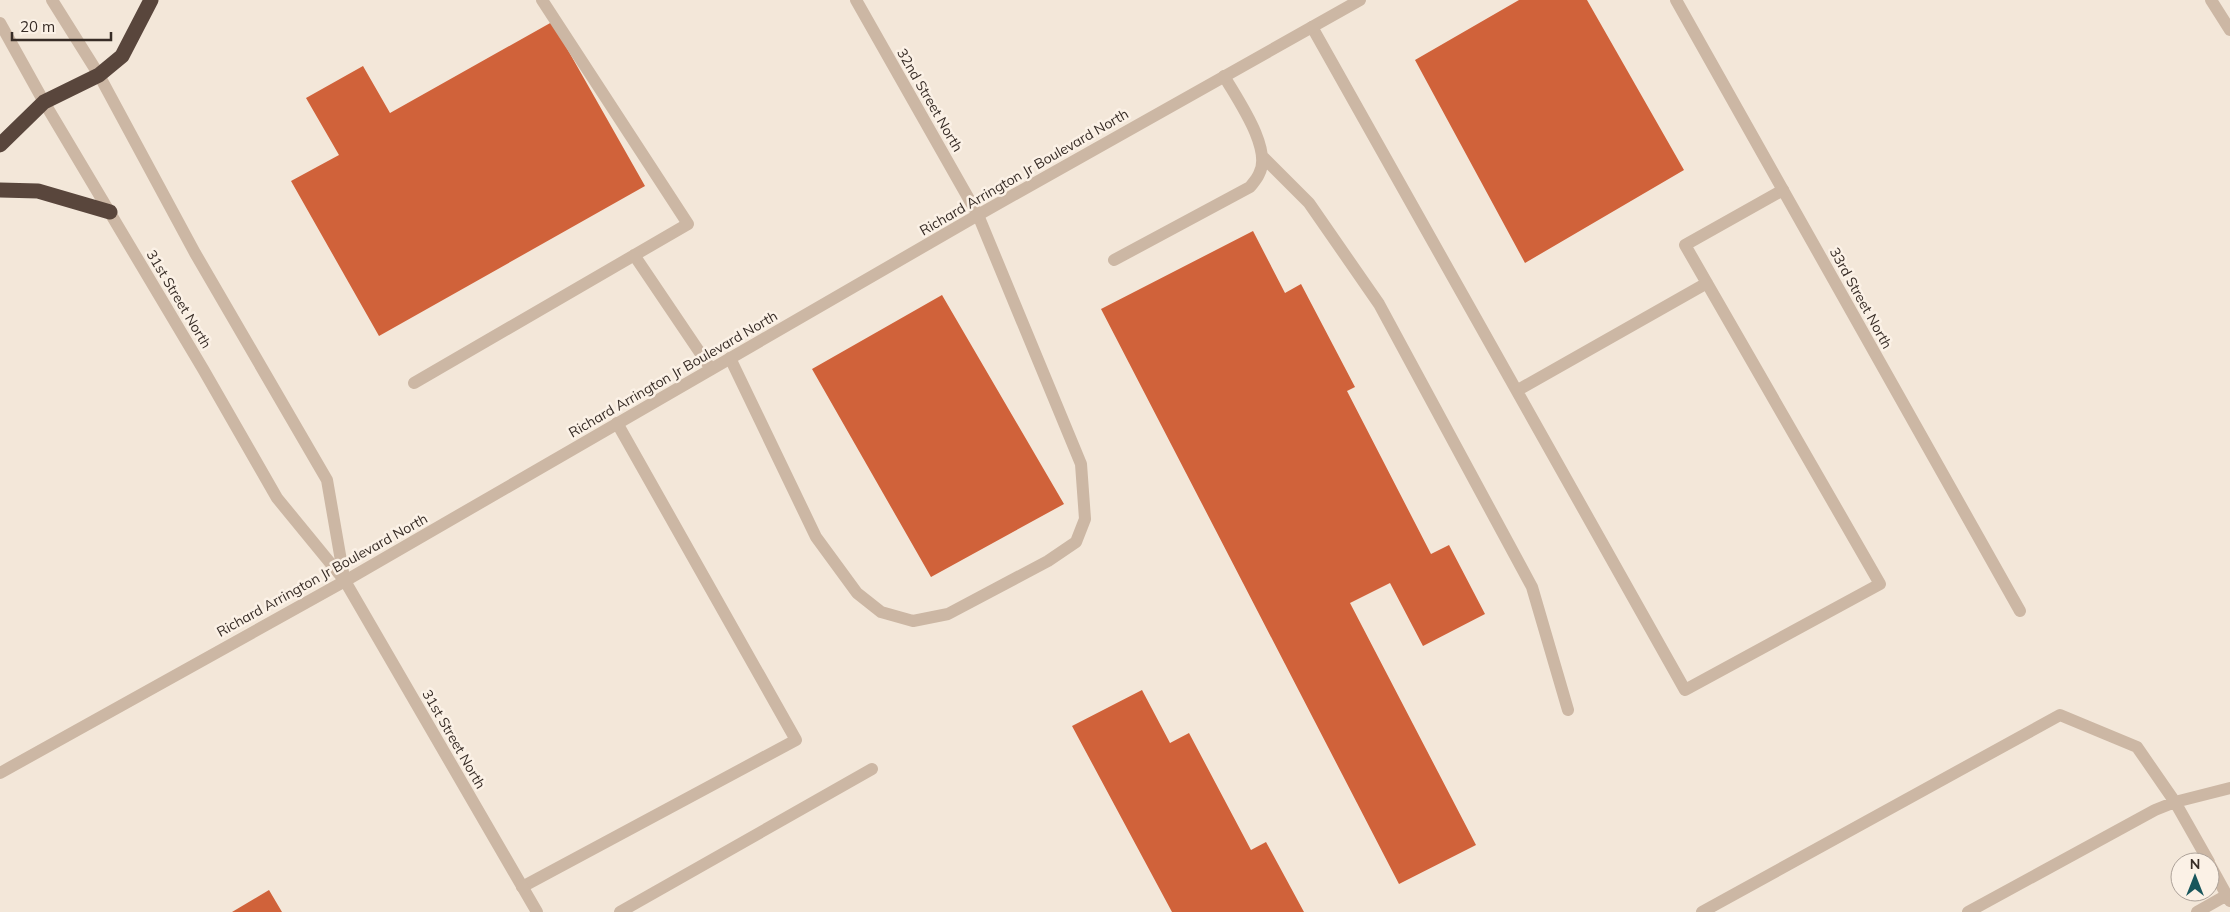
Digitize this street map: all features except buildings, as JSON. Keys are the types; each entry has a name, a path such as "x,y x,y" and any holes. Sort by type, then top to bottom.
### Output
{"highway":[{"path":"0,145 44,102 99,75 122,56 150,0"},
{"path":"0,190 38,191 110,212"}],"street":[{"name":"31st Street North","path":"52,0 99,75 195,253 327,480 345,580"},
{"path":"414,383 688,224 542,0"},
{"name":"32nd Street North","path":"730,358 816,538 857,593 881,612 913,621 948,614 1048,562 1076,542 1085,520 1081,464 978,215 856,0"},
{"name":"Richard Arrington Jr Boulevard North","path":"0,773 345,580 978,215 1360,0"},
{"name":"33rd Street North","path":"1676,0 2020,611"},
{"path":"2211,0 2230,30"},
{"name":"31st Street North","path":"0,23 44,102 277,498 345,580 537,912"},
{"path":"1312,27 1518,390 1685,690 1880,584 1685,245 1783,190"},
{"path":"1114,260 1211,210 1250,187 1260,173 1262,156 1256,132 1224,76"},
{"path":"1262,156 1309,203 1379,304 1532,587 1568,710"},
{"path":"634,255 711,369"},
{"path":"1518,390 1707,283"},
{"path":"522,887 796,740 617,424"},
{"path":"1702,912 2060,715 2137,747 2175,802 2203,852"},
{"path":"620,912 872,769"},
{"path":"1968,912 2155,810 2175,802 2230,788"},
{"path":"2197,912 2228,898 2220,883"}]}
